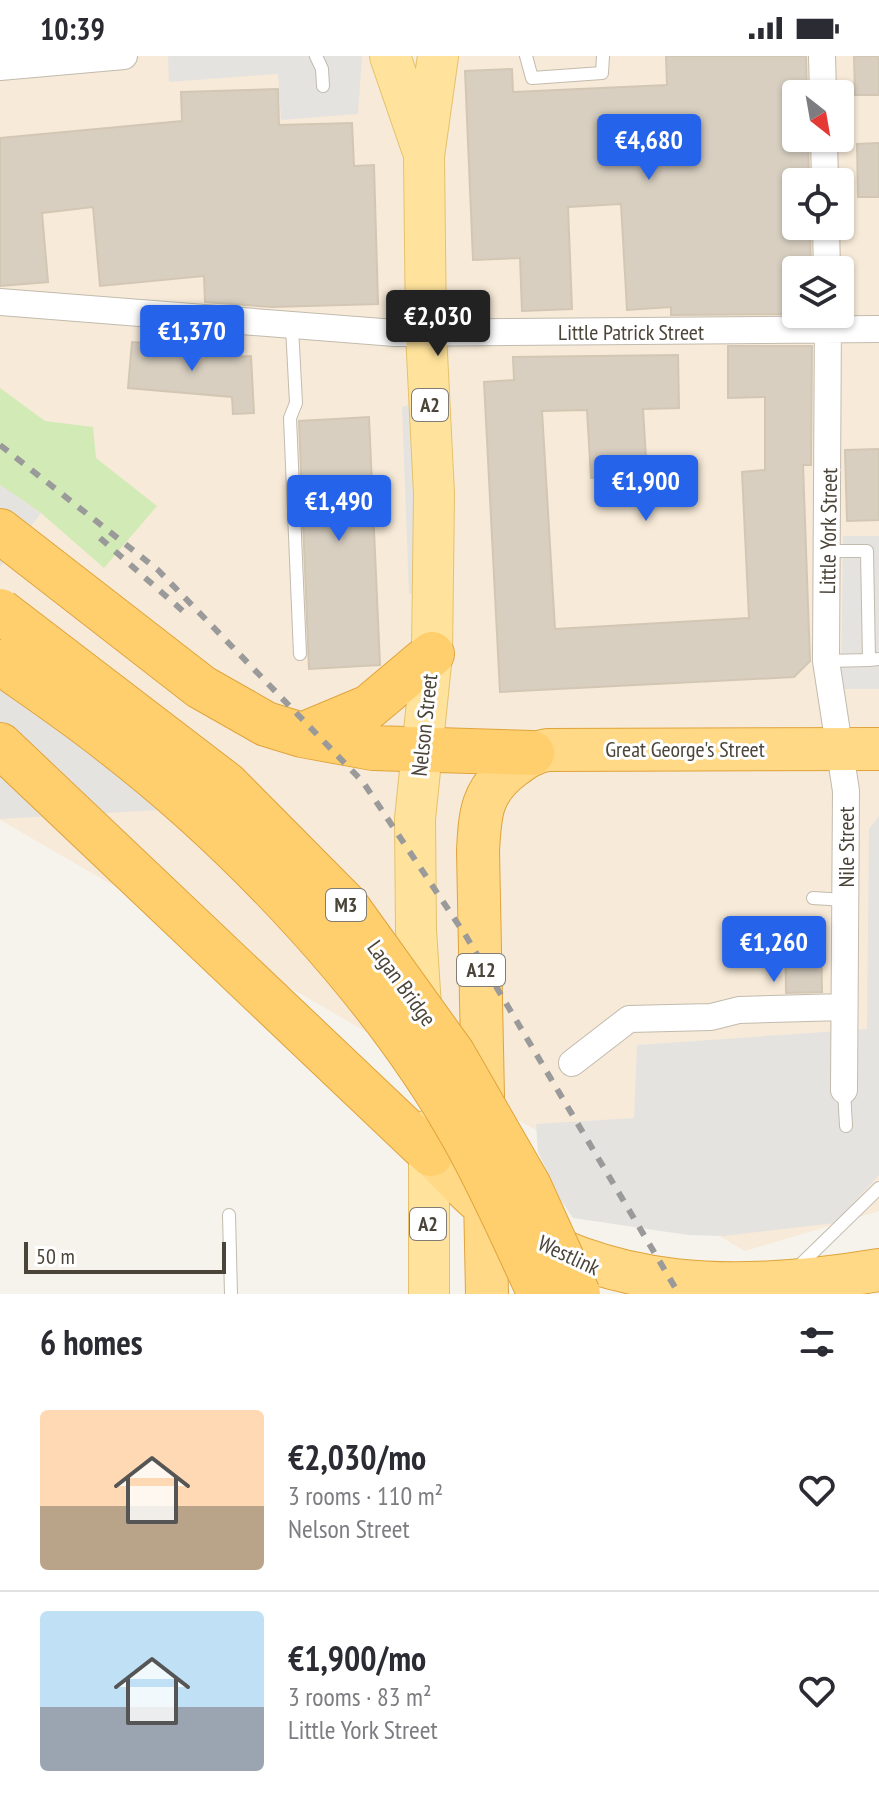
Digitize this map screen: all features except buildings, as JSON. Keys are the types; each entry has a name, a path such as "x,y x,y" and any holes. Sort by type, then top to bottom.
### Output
{"highway":[{"path":"0,531 201,687 266,724 302,735 373,748 532,753"},
{"name":"Lagan Bridge","path":"0,611 226,784 346,905 453,1054 529,1186 578,1294"},
{"path":"302,735 369,707 432,654"},
{"name":"Lagan Bridge","path":"0,662 126,754 229,843 309,928 414,1058 462,1134 540,1294"},
{"path":"0,745 431,1154"},
{"name":"Great George's Street","path":"532,753 879,749"},
{"name":"A12","path":"487,1294 479,831 483,802 493,784 532,753"},
{"name":"Westlink","path":"431,1154 487,1209 514,1228 574,1260 626,1279 727,1286 879,1270"}],"main road":[{"name":"Nelson Street","path":"390,56 424,156"},
{"name":"Nelson Street","path":"429,1294 427,1239 431,1154 416,930 415,819 432,654 434,494 426,333 424,156 438,56"}],"street":[{"path":"822,56 823,80"},
{"path":"0,67 127,57"},
{"name":"Little Patrick Street","path":"0,302 292,327 426,333 782,323"},
{"name":"Little Patrick Street","path":"854,326 879,329"},
{"name":"Little York Street","path":"828,328 826,661 838,748"},
{"name":"Great George's Street","path":"838,748 879,732"},
{"name":"Nile Street","path":"838,748 846,791 844,1090"},
{"path":"572,1063 629,1019 711,1017 739,1010 844,1007"}],"lane":[{"path":"316,56 322,69 323,86"},
{"path":"526,56 532,78 602,73 603,56"},
{"path":"292,327 296,403 290,418 300,654"},
{"path":"826,661 874,659 867,551 828,551"},
{"path":"813,898 845,900"},
{"path":"844,1090 846,1126"},
{"path":"777,1283 812,1256 879,1188"},
{"path":"229,1215 231,1294"}],"shaded area":[{"path":"0,56 879,56 879,1211 745,1251 0,820"},
{"path":"168,56 362,56 358,114 281,120 278,74 169,82"},
{"path":"411,404 419,594 409,594 402,407"},
{"path":"0,485 41,513 0,567"},
{"path":"843,536 879,536 879,689 841,689"},
{"path":"0,629 162,810 0,819"},
{"path":"879,816 879,1175 835,1223 723,1236 688,1235 573,1218 560,1199 538,1152 536,1124 634,1118 637,1045 867,1029 869,829"}],"green space":[{"path":"0,388 45,421 93,427 96,458 157,506 104,568 41,513 0,485"}],"railway":[{"path":"0,445 158,570 363,782 466,936 679,1294"},
{"path":"100,538 184,612"}]}
